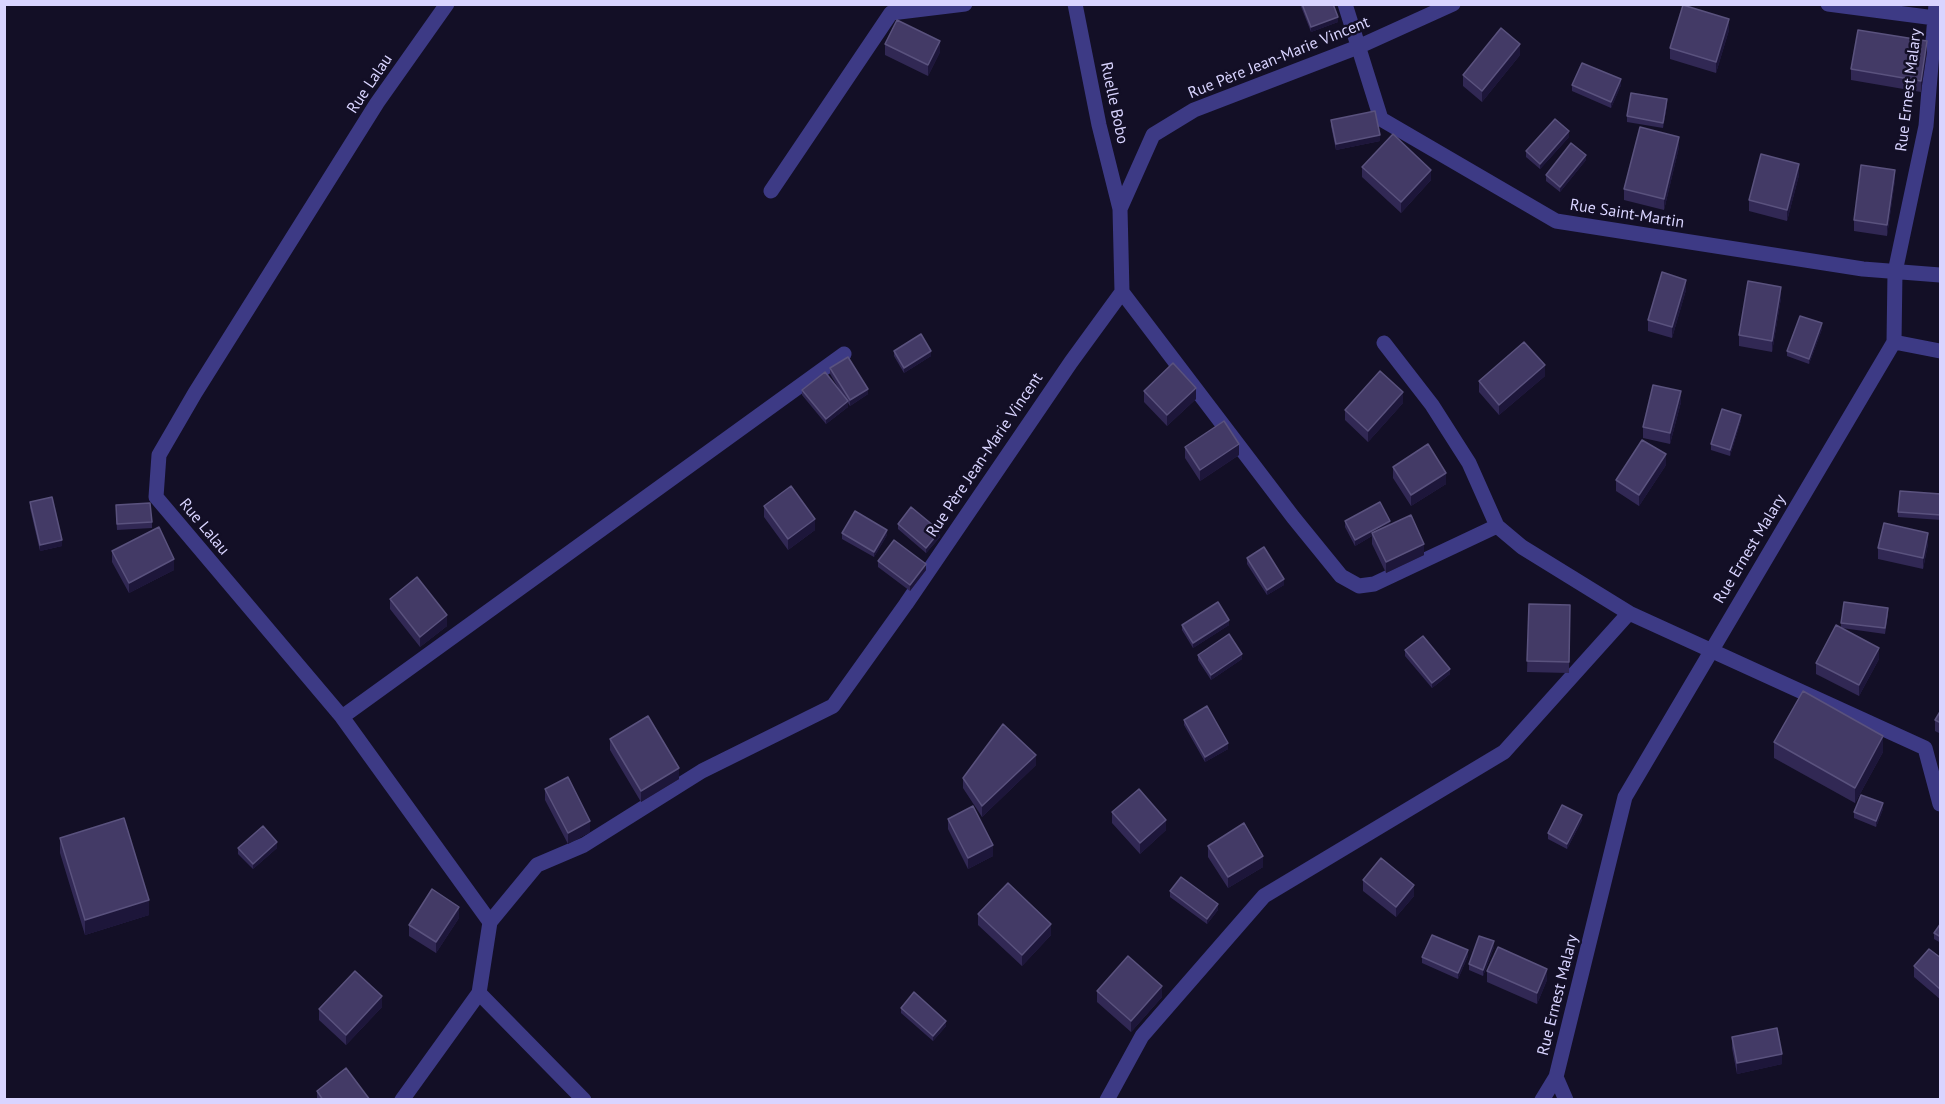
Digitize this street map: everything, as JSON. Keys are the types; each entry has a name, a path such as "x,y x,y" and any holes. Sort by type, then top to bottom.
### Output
{"street":[{"name":"Rue Lalau","path":"447,4 377,103 195,393 159,455 156,497 342,717 490,922"},
{"path":"771,191 891,13 965,4"},
{"name":"Ruelle Bobo","path":"1075,4 1099,125 1120,209"},
{"name":"Rue Saint-Martin","path":"1345,4 1381,119 1556,221 1863,269 1941,275"},
{"name":"Rue Père Jean-Marie Vincent","path":"490,922 537,865 584,845 702,771 833,706 1122,292 1120,209 1153,135 1194,110 1358,47 1453,4"},
{"path":"1828,4 1936,11"},
{"name":"Rue Ernest Malary","path":"1542,1100 1556,1077 1625,797 1894,342 1895,272 1926,126 1936,11"},
{"path":"1122,292 1293,517 1341,576 1359,586 1374,585 1497,526"},
{"path":"1894,342 1941,351"},
{"path":"1384,343 1432,405 1463,453 1497,526 1521,548 1629,613 1925,748 1941,804"},
{"path":"342,717 844,354"},
{"path":"1107,1100 1142,1036 1264,896 1504,752 1629,613"},
{"path":"402,1100 479,993 490,922"},
{"path":"479,993 584,1100"},
{"path":"1556,1077 1566,1100"}],"building":[{"path":"1302,4 1333,4 1338,17 1311,27"},
{"path":"1683,5 1729,19 1716,62 1670,48"},
{"path":"897,20 940,41 928,65 885,44"},
{"path":"1501,28 1520,44 1482,91 1463,75"},
{"path":"1858,30 1927,41 1921,81 1851,69"},
{"path":"1582,63 1621,79 1611,102 1572,85"},
{"path":"1631,93 1667,99 1663,123 1627,116"},
{"path":"1375,111 1380,135 1336,144 1331,120"},
{"path":"1555,119 1569,131 1540,164 1526,151"},
{"path":"1640,127 1679,137 1664,199 1624,189"},
{"path":"1393,134 1431,170 1401,202 1362,167"},
{"path":"1571,143 1586,155 1560,187 1546,175"},
{"path":"1761,154 1799,164 1787,210 1749,200"},
{"path":"1861,165 1895,170 1887,225 1854,220"},
{"path":"1662,272 1686,280 1672,327 1648,320"},
{"path":"1748,281 1781,287 1772,341 1739,335"},
{"path":"1800,316 1822,323 1809,359 1787,351"},
{"path":"921,334 931,351 904,368 894,351"},
{"path":"1524,342 1545,365 1499,405 1479,381"},
{"path":"848,357 868,389 850,400 830,368"},
{"path":"1173,363 1196,388 1167,415 1144,391"},
{"path":"1380,371 1403,392 1368,431 1345,410"},
{"path":"825,372 848,401 826,419 802,390"},
{"path":"1653,385 1681,391 1670,433 1643,427"},
{"path":"1722,409 1741,415 1730,450 1711,444"},
{"path":"1224,421 1239,444 1200,470 1185,447"},
{"path":"1642,440 1666,454 1639,495 1616,480"},
{"path":"1428,444 1446,473 1411,495 1393,467"},
{"path":"791,486 815,519 788,539 764,506"},
{"path":"1900,491 1941,494 1941,515 1898,512"},
{"path":"52,497 62,540 40,545 30,502"},
{"path":"1380,502 1390,521 1355,540 1345,521"},
{"path":"150,503 152,522 117,524 116,505"},
{"path":"911,507 940,531 926,548 898,524"},
{"path":"855,511 887,530 874,552 842,533"},
{"path":"1411,515 1424,544 1386,562 1372,533"},
{"path":"1884,523 1928,533 1923,558 1878,548"},
{"path":"159,527 174,559 129,583 112,551"},
{"path":"894,540 926,564 910,585 878,561"},
{"path":"1264,547 1284,579 1267,590 1247,558"},
{"path":"417,577 447,615 420,637 390,599"},
{"path":"1218,602 1229,620 1193,643 1182,625"},
{"path":"1844,602 1888,608 1885,628 1841,623"},
{"path":"1529,604 1570,605 1569,662 1527,661"},
{"path":"1836,625 1879,648 1859,685 1816,663"},
{"path":"1229,634 1242,654 1211,675 1198,655"},
{"path":"1423,636 1450,669 1432,683 1405,650"},
{"path":"1803,691 1883,736 1855,788 1774,742"},
{"path":"1207,706 1228,743 1205,757 1184,720"},
{"path":"1941,710 1941,723 1935,720"},
{"path":"648,716 679,768 641,791 610,739"},
{"path":"1003,724 1036,755 982,806 963,778"},
{"path":"568,777 590,821 568,833 545,789"},
{"path":"1139,789 1166,820 1140,843 1112,812"},
{"path":"1861,795 1883,803 1876,821 1854,812"},
{"path":"1562,805 1582,815 1567,844 1548,833"},
{"path":"973,806 993,845 968,858 948,819"},
{"path":"124,818 149,900 85,920 60,838"},
{"path":"1244,823 1263,856 1228,877 1208,846"},
{"path":"263,826 277,842 253,864 238,848"},
{"path":"1381,858 1414,885 1396,907 1363,880"},
{"path":"1181,877 1218,904 1207,919 1170,891"},
{"path":"1008,883 1051,924 1022,955 978,914"},
{"path":"432,889 459,907 436,942 409,925"},
{"path":"1941,923 1941,937 1934,933"},
{"path":"1432,935 1468,950 1458,973 1422,957"},
{"path":"1479,936 1494,941 1483,970 1469,964"},
{"path":"1498,947 1547,969 1537,993 1487,971"},
{"path":"1929,949 1941,958 1941,990 1914,966"},
{"path":"1128,956 1162,986 1131,1021 1097,991"},
{"path":"355,971 382,996 346,1035 319,1009"},
{"path":"914,992 946,1021 933,1036 901,1008"},
{"path":"1777,1028 1782,1054 1737,1063 1732,1037"},
{"path":"346,1068 370,1100 323,1100 317,1091"}]}
